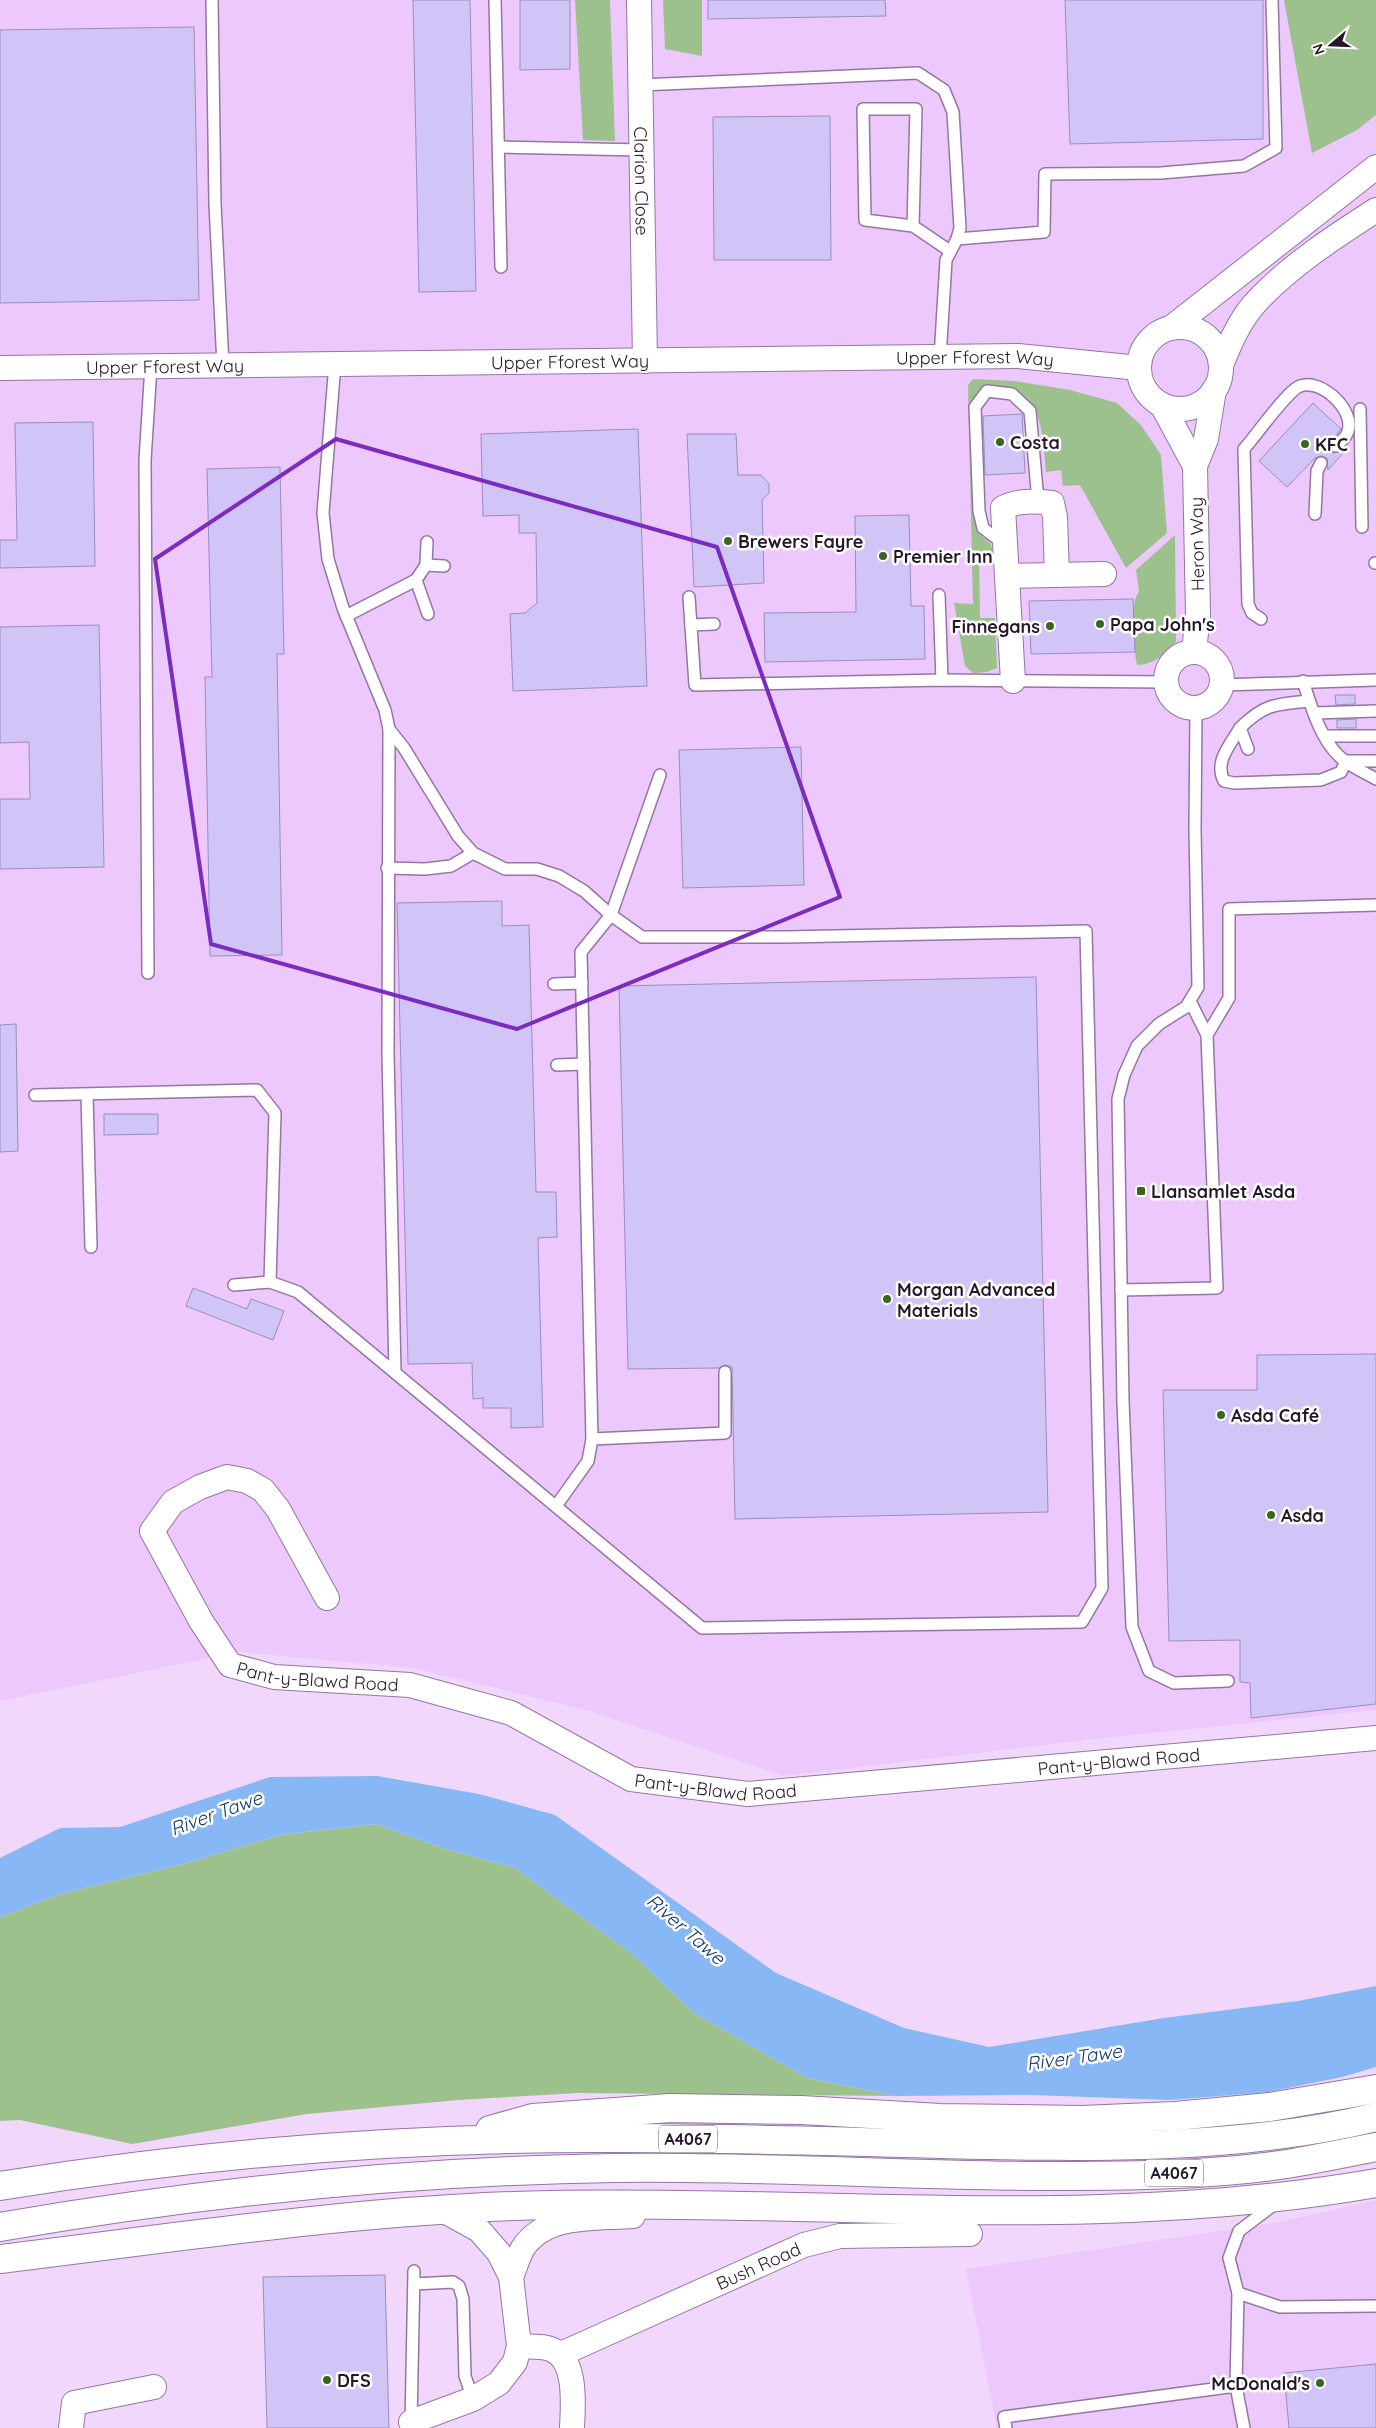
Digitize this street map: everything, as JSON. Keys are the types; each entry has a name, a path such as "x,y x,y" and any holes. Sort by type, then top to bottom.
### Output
{"main road":[{"path":"450,2141 533,2118 670,2108 800,2110 940,2118 1082,2120 1176,2116 1270,2107 1376,2089"},
{"name":"A4067","path":"0,2186 84,2172 169,2163 354,2146 450,2141 614,2138 1020,2146 1129,2145 1277,2135 1376,2117"},
{"name":"A4067","path":"0,2227 84,2212 304,2185 457,2173 616,2168 980,2175 1166,2174 1285,2164 1376,2147"},
{"path":"0,2258 441,2209 554,2205 1103,2211 1283,2198 1376,2183"},
{"path":"0,2258 304,2185"}],"street":[{"name":"Clarion Close","path":"639,0 645,361"},
{"path":"1171,328 1376,167"},
{"path":"1221,365 1217,351 1209,340 1198,331 1185,327 1171,328 1158,333 1148,342 1141,354 1139,368 1145,390 1162,405 1174,408 1197,405 1207,399 1214,390 1219,378 1221,365 1232,338 1256,302 1322,244 1376,210"},
{"name":"Upper Fforest Way","path":"0,368 1018,356 1139,368"},
{"name":"Heron Way","path":"1194,652 1198,614 1195,466 1206,439 1214,390"},
{"name":"Heron Way","path":"1162,405 1195,466"},
{"path":"1014,681 1003,508 1009,504 1038,501 1052,503 1055,517 1057,575"},
{"path":"1008,576 1104,574"},
{"path":"1194,652 1212,659 1218,666 1222,685 1213,701 1196,709 1179,704 1168,690 1166,682 1171,664 1185,653 1194,652"},
{"name":"Pant-y-Blawd Road","path":"327,1598 278,1509 263,1490 248,1481 227,1477 200,1487 174,1502 152,1531 201,1621 230,1665 274,1677 410,1685 512,1713 631,1779 748,1794 1376,1738"},
{"path":"511,2277 523,2248 540,2230 558,2222 738,2207"},
{"path":"411,2425 472,2399 499,2383 515,2362 519,2346 511,2277 499,2253 479,2230 441,2209"},
{"name":"Bush Road","path":"561,2354 804,2245 840,2236 970,2234"},
{"path":"519,2346 547,2348 561,2354 569,2374 573,2396 572,2428"},
{"path":"71,2428 74,2403 154,2387"}],"lane":[{"path":"212,0 215,204 223,365"},
{"path":"495,0 500,147 501,266"},
{"path":"957,239 1044,232 1045,174 1161,173 1244,166 1276,148 1272,0"},
{"path":"640,85 918,73 944,90 953,112 960,228 957,239 946,260 940,358"},
{"path":"913,226 916,109 863,109 866,220 913,226 950,251"},
{"path":"500,147 641,150"},
{"path":"335,363 323,513 328,559 346,616 385,710 389,729 387,868 395,1372"},
{"path":"148,973 145,460 151,366"},
{"path":"1261,619 1252,613 1248,604 1244,450 1290,395 1300,386 1309,385 1318,386 1346,411 1350,421 1348,433 1336,446"},
{"path":"1005,546 982,528 979,511 975,407 987,392 1012,394 1030,411 1038,501"},
{"path":"1360,409 1362,526"},
{"path":"1315,514 1317,471 1321,464"},
{"path":"346,616 416,580 426,565 427,542"},
{"path":"426,565 444,566"},
{"path":"416,580 428,614"},
{"path":"939,595 942,680"},
{"path":"689,597 695,685 942,680 1166,682"},
{"path":"691,625 714,624"},
{"path":"1222,685 1376,680"},
{"path":"1303,681 1320,734 1339,756 1376,779"},
{"path":"1309,701 1280,704 1256,712 1240,728 1221,761 1219,771 1224,781 1234,783 1321,780 1341,772 1346,761"},
{"path":"1196,709 1195,830 1198,988 1186,1007 1159,1024 1137,1046 1124,1075 1118,1099 1121,1290 1132,1627 1149,1671 1174,1683 1228,1681"},
{"path":"1314,713 1376,711"},
{"path":"1240,728 1248,749"},
{"path":"234,1285 270,1282 298,1292 702,1628 1082,1622 1102,1588 1086,931 786,937 642,937 611,915 584,892 559,876 537,869 505,869 473,853 458,836 404,748 389,729"},
{"path":"1320,734 1376,736"},
{"path":"1346,761 1376,761"},
{"path":"556,1506 588,1460 592,1439 581,952 611,915 660,775"},
{"path":"387,868 425,869 451,866 473,853"},
{"path":"1207,1035 1229,998 1229,909 1376,905"},
{"path":"554,984 582,983"},
{"path":"1121,1290 1217,1288 1207,1035 1190,1001"},
{"path":"557,1065 584,1064"},
{"path":"35,1095 257,1090 275,1113 270,1282"},
{"path":"86,1095 91,1247"},
{"path":"592,1439 725,1433 725,1372"},
{"path":"1244,2428 1236,2386 1238,2293 1229,2258 1239,2231 1283,2198"},
{"path":"411,2425 414,2271"},
{"path":"414,2284 453,2282 459,2286 463,2299 464,2376 472,2399"},
{"path":"1238,2293 1280,2307 1376,2306"},
{"path":"1362,2306 1376,2314"},
{"path":"1006,2428 1004,2417 1236,2386"}],"highlighted area":[{"path":"336,439 717,547 840,897 517,1029 211,944 155,559"}],"shaded area":[{"path":"0,0 1376,0 1376,1710 1112,1737 783,1776 590,1711 413,1668 238,1652 0,1701"},
{"path":"1376,2200 1376,2428 997,2428 966,2269 1285,2221"}],"green space":[{"path":"575,0 610,0 615,141 583,140"},
{"path":"663,0 702,0 702,56 665,49"},
{"path":"1284,0 1376,0 1376,115 1357,130 1312,153"},
{"path":"973,379 1014,381 1070,390 1117,403 1141,425 1161,455 1167,533 1126,568 1080,485 1063,486 1061,470 1046,472 1040,423 1035,410 1027,400 1016,393 1001,388 981,388 973,401 976,512 980,535 991,544 993,554 979,554 980,618 995,618 997,668 987,672 973,673 965,666 954,603 973,604 968,385"},
{"path":"1175,535 1176,642 1159,658 1143,665 1137,665 1133,627 1134,606 1139,592 1136,570"},
{"path":"375,1824 446,1849 515,1868 632,1954 694,2013 807,2078 896,2096 578,2093 458,2100 307,2114 132,2144 20,2120 0,2121 0,1917 60,1894 183,1864 280,1835"}],"water":[{"name":"River Tawe","path":"377,1776 479,1794 555,1815 776,1973 904,2028 989,2047 1164,2018 1298,2001 1376,1986 1376,2067 1342,2077 1269,2092 1170,2100 1033,2095 896,2096 807,2078 694,2013 632,1954 515,1868 446,1849 375,1824 280,1835 183,1864 60,1894 0,1917 0,1858 60,1828 120,1827 270,1777"}],"building":[{"path":"413,0 470,0 476,291 419,292"},
{"path":"520,0 570,0 570,69 520,70"},
{"path":"708,0 885,0 886,16 708,19"},
{"path":"1065,0 1263,0 1263,139 1070,144"},
{"path":"194,27 199,300 0,303 0,30"},
{"path":"830,116 831,260 714,260 713,117"},
{"name":"KFC","path":"1313,403 1341,429 1331,441 1329,447 1333,453 1341,451 1343,453 1328,470 1327,458 1321,456 1315,458 1287,487 1259,461"},
{"name":"Costa","path":"1022,414 1025,473 985,475 983,416"},
{"path":"93,422 95,566 0,568 0,540 17,540 15,423"},
{"path":"638,429 647,686 513,691 510,614 525,613 537,603 536,533 519,533 519,515 483,516 481,434"},
{"name":"Brewers Fayre","path":"687,434 736,434 738,475 761,475 769,484 769,493 762,500 764,583 694,587"},
{"path":"280,467 284,654 277,654 282,955 210,956 205,677 212,677 207,469"},
{"name":"Premier Inn","path":"909,515 911,606 924,606 925,659 765,662 764,613 856,612 855,516"},
{"path":"1133,599 1135,652 1031,654 1029,601"},
{"path":"99,625 104,867 0,869 0,799 30,799 29,742 0,743 0,627"},
{"path":"1335,695 1355,695 1355,704 1336,705"},
{"path":"1356,719 1356,728 1337,728 1337,720"},
{"path":"801,747 804,885 683,888 679,750"},
{"path":"502,901 502,926 529,925 536,1192 556,1192 557,1237 538,1238 543,1427 511,1428 511,1408 483,1408 483,1398 473,1399 472,1363 408,1364 397,903"},
{"name":"Morgan Advanced Materials","path":"1036,977 1048,1512 735,1519 732,1367 725,1365 719,1368 628,1369 619,986"},
{"path":"16,1024 18,1151 0,1152 0,1025"},
{"path":"104,1114 158,1114 158,1134 104,1135"},
{"path":"193,1288 247,1309 251,1299 284,1311 273,1340 186,1306"},
{"name":"Asda","path":"1376,1354 1376,1704 1251,1718 1250,1683 1240,1682 1240,1640 1169,1641 1163,1390 1257,1390 1257,1355"},
{"path":"385,2275 389,2428 267,2428 263,2277"},
{"path":"1376,2364 1376,2428 1289,2428 1284,2373"}],"place":[{"name":"Costa","path":"1000,442"},
{"name":"KFC","path":"1305,444"},
{"name":"Brewers Fayre","path":"728,541"},
{"name":"Premier Inn","path":"883,556"},
{"name":"Papa John's","path":"1100,624"},
{"name":"Finnegans","path":"1050,626"},
{"name":"Llansamlet Asda","path":"1141,1191"},
{"name":"Morgan Advanced Materials","path":"887,1299"},
{"name":"Asda Café","path":"1221,1415"},
{"name":"Asda","path":"1271,1515"},
{"name":"DFS","path":"327,2380"},
{"name":"McDonald's","path":"1320,2383"}]}
